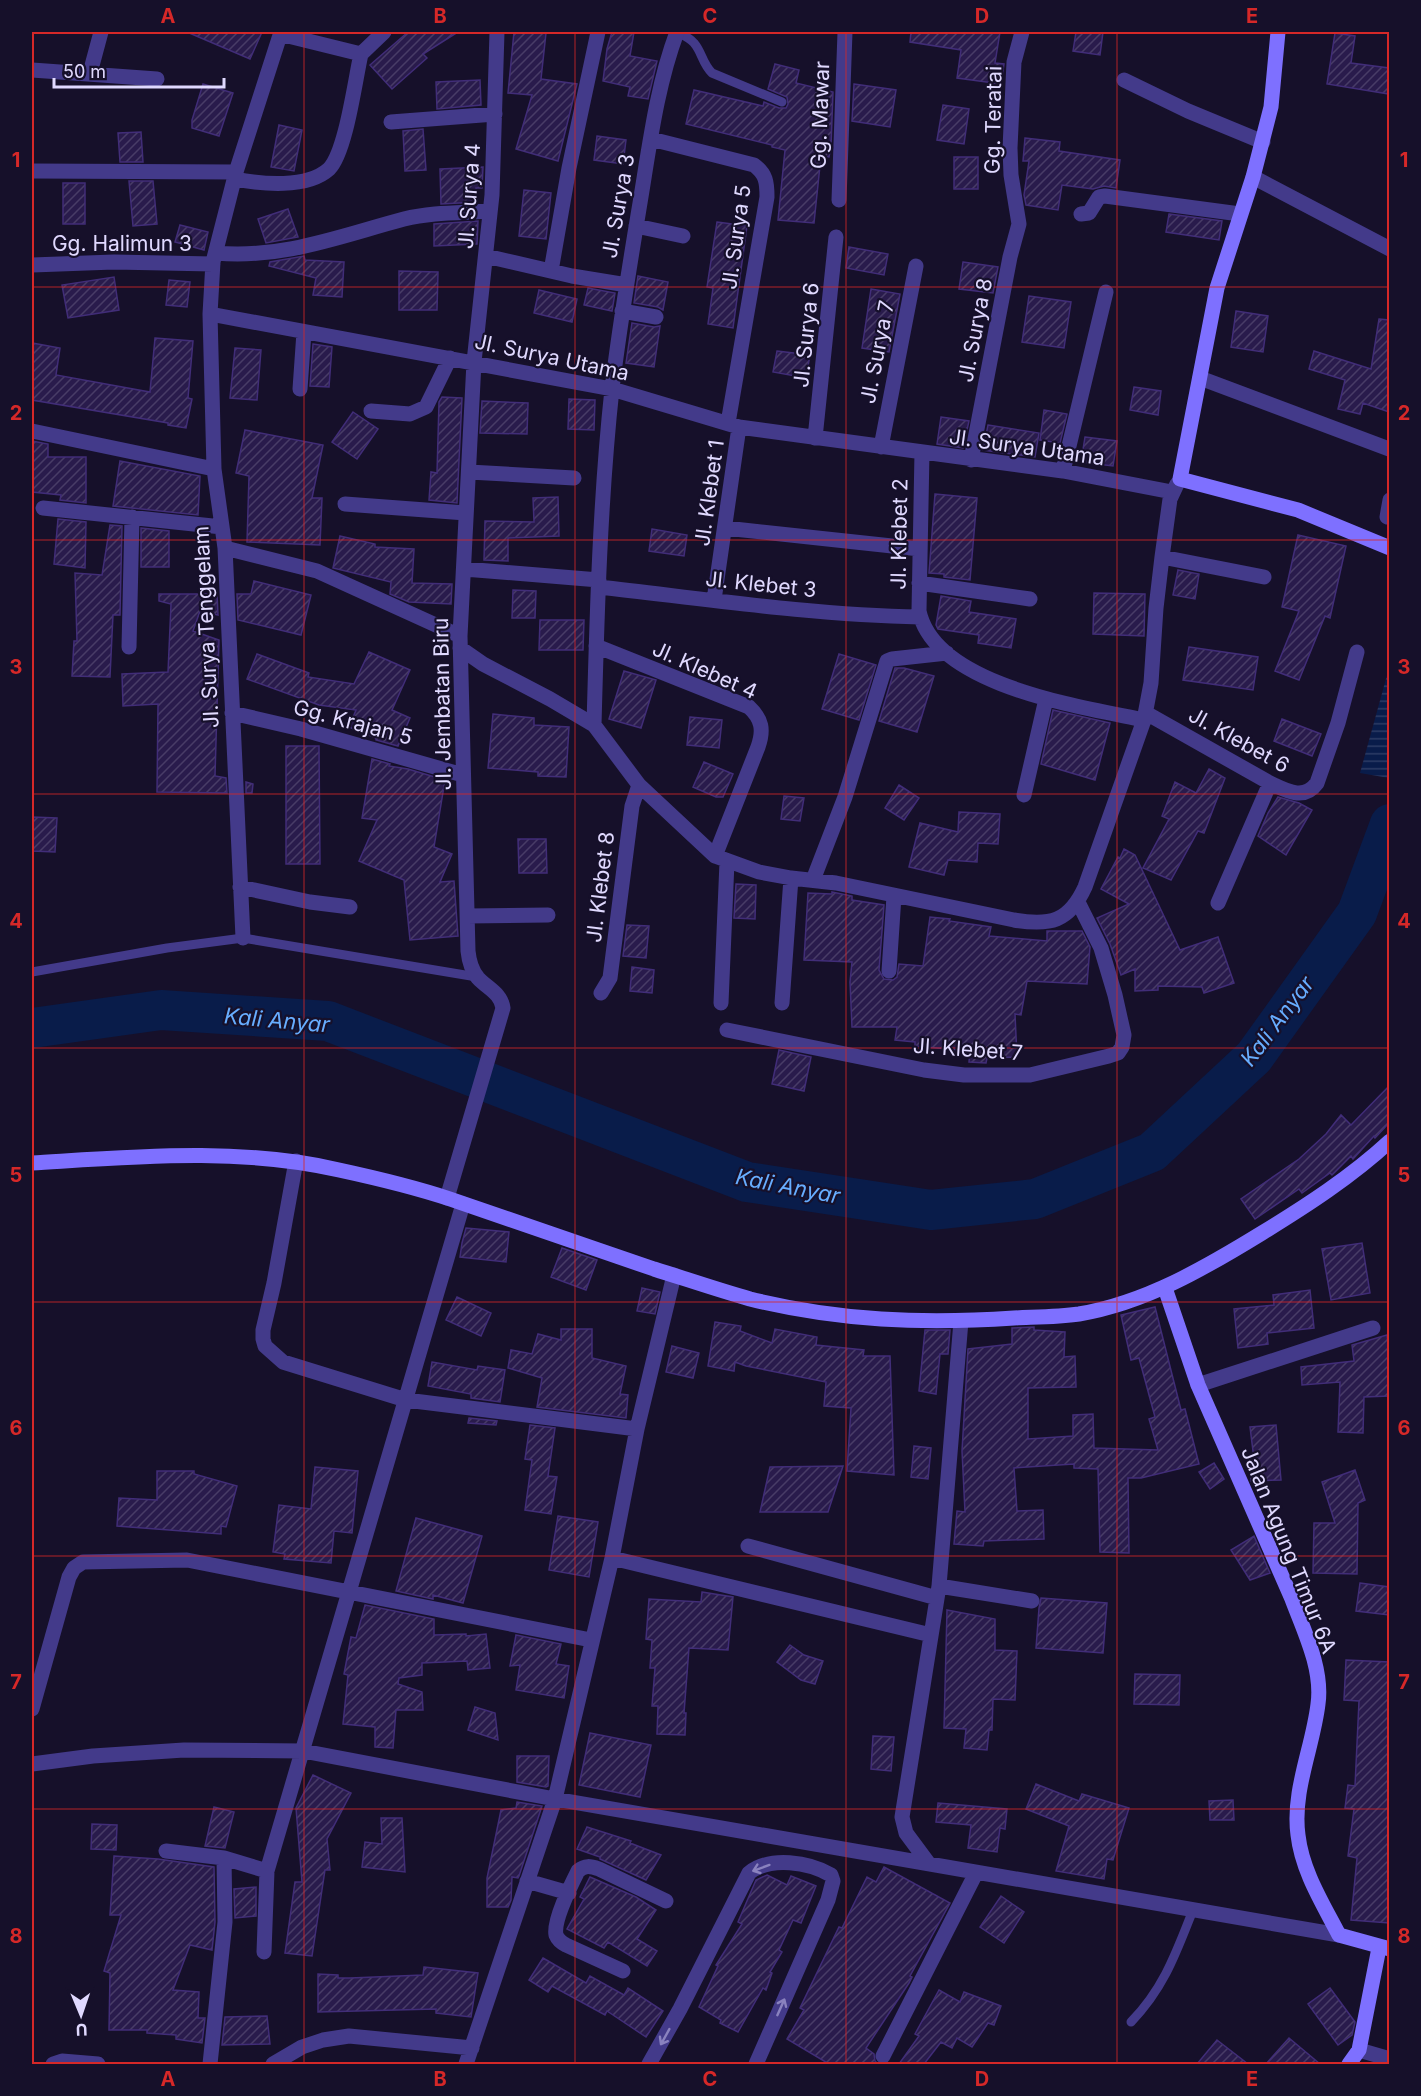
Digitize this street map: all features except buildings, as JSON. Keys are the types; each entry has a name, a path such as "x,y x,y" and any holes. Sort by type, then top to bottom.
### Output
{"street":[{"path":"90,74 101,32"},
{"path":"32,171 236,175 256,183 283,184 312,178 330,168 337,156 347,122 361,54 384,32"},
{"name":"Jl. Surya 4","path":"474,362 490,211 497,32"},
{"path":"551,271 569,168 598,32"},
{"name":"Jl. Surya 3","path":"594,725 604,478 612,389 622,311 651,139 665,68 677,32"},
{"name":"Gg. Mawar","path":"839,200 845,32"},
{"name":"Gg. Teratai","path":"1017,209 1011,175 1011,124 1014,62 1022,32"},
{"path":"225,548 317,572 460,642 483,664 594,725 639,785 721,859 759,873 866,889 1034,923 1049,922 1068,914 1078,902 1130,764 1145,716 1151,683 1162,557 1172,492 1180,478 1217,288 1263,142 1271,107 1278,32"},
{"path":"210,314 214,258 236,175 280,33 361,54"},
{"path":"32,80 32,70 158,79"},
{"path":"1124,80 1188,111 1263,142"},
{"path":"390,122 495,114"},
{"name":"Jl. Surya 5","path":"651,139 754,165 767,181 767,197 734,425"},
{"path":"1253,177 1389,249"},
{"path":"1081,214 1089,213 1099,197 1113,196 1240,214"},
{"name":"Jl. Surya 8","path":"971,460 1010,256 1018,233 1017,209"},
{"name":"Gg. Halimun 3","path":"32,265 251,255 283,251 432,214 490,211"},
{"path":"636,226 683,236"},
{"name":"Jl. Surya 6","path":"815,438 836,237"},
{"path":"486,256 621,284"},
{"name":"Jl. Surya 7","path":"881,447 916,266"},
{"path":"1064,471 1106,292"},
{"path":"622,311 656,317"},
{"name":"Jl. Surya Utama","path":"210,314 612,389 734,425 971,460 1064,471 1172,492"},
{"name":"Jl. Surya Tenggelam","path":"210,314 214,469 225,548 243,938"},
{"path":"300,388 303,332"},
{"path":"371,411 410,414 426,407 450,358"},
{"name":"Jl. Jembatan Biru","path":"447,1198 502,1015 502,1001 477,976 469,959 467,916 460,642 474,362"},
{"path":"1200,378 1389,449"},
{"name":"Jl. Klebet 1","path":"714,600 725,528 734,425"},
{"path":"32,431 214,469"},
{"name":"Jl. Klebet 2","path":"920,617 922,452"},
{"path":"469,472 574,478"},
{"path":"1180,478 1298,510 1389,548"},
{"path":"1387,517 1389,500"},
{"path":"345,504 466,513"},
{"path":"44,508 222,527"},
{"path":"129,647 132,517"},
{"path":"725,528 920,549"},
{"path":"1162,557 1264,577"},
{"name":"Jl. Klebet 3","path":"464,568 599,583 714,600 873,616 920,617"},
{"path":"919,583 1030,599"},
{"name":"Jl. Klebet 6","path":"920,617 933,638 947,653 965,667 991,680 1046,699 1145,716 1270,783 1296,794 1305,794 1317,783 1338,723 1357,652"},
{"name":"Jl. Klebet 4","path":"596,646 749,707 755,712 761,725 761,737 721,859"},
{"path":"813,880 845,797 887,661 947,653"},
{"path":"1024,795 1046,699"},
{"name":"Gg. Krajan 5","path":"232,713 301,729 463,775"},
{"path":"1218,903 1270,783"},
{"name":"Jl. Klebet 8","path":"601,993 610,978 632,806 639,785"},
{"path":"721,859 721,1003"},
{"path":"782,1003 791,879"},
{"path":"240,887 310,902 350,907"},
{"path":"889,971 894,896"},
{"name":"Jl. Klebet 7","path":"727,1030 924,1070 964,1075 1030,1075 1118,1053 1122,1047 1124,1035 1115,995 1104,957 1078,902"},
{"path":"467,916 548,915"},
{"path":"32,1163 116,1158 226,1156 296,1161 338,1169 447,1198 748,1298 821,1314 881,1320 961,1321 1078,1314 1165,1288 1300,1210 1338,1183 1389,1141"},
{"path":"296,1161 263,1330 265,1346 283,1362 406,1400 637,1429"},
{"path":"264,1952 267,1871 463,1204"},
{"path":"466,2064 555,1799 612,1558 637,1429 674,1275"},
{"name":"Jalan Agung Timur 6A","path":"1165,1288 1198,1385 1292,1599 1316,1671 1319,1702 1297,1807 1298,1834 1303,1857 1313,1883 1340,1935"},
{"path":"929,1864 906,1833 902,1817 938,1592 961,1321"},
{"path":"1198,1385 1373,1328"},
{"path":"748,1546 938,1592 1032,1601"},
{"path":"612,1558 932,1635"},
{"path":"32,1709 69,1577 74,1568 83,1562 187,1560 591,1640"},
{"path":"32,1764 93,1756 184,1750 303,1751 555,1799 1340,1935 1384,1949 1362,2051 1349,2064"},
{"path":"785,1862 798,1841"},
{"path":"166,1851 224,1858 267,1871"},
{"path":"210,2064 225,1922 224,1858"},
{"path":"650,2064 749,1873 762,1865 785,1862 822,1870 831,1875 833,1881 828,1900 756,2064"},
{"path":"622,1971 559,1941 556,1936 558,1920 578,1871 582,1867 589,1866 599,1869 666,1901"},
{"path":"883,2056 976,1873"},
{"path":"527,1881 569,1893"},
{"path":"273,2064 302,2047 322,2040 349,2036 472,2048"},
{"path":"1362,2051 1389,2059"},
{"path":"53,2064 62,2061 98,2064"}],"lane":[{"path":"677,32 693,41 700,51 704,64 712,73 782,102"},
{"path":"32,972 167,948 243,938 477,976"},
{"path":"1131,2022 1148,2005 1161,1985 1193,1910"}],"water":[{"path":"1389,668 1389,778 1360,773"}],"waterway":[{"name":"Kali Anyar","path":"32,1028 161,1010 328,1021 747,1182 931,1210 1035,1199 1152,1152 1254,1057 1357,913 1390,824"}]}
